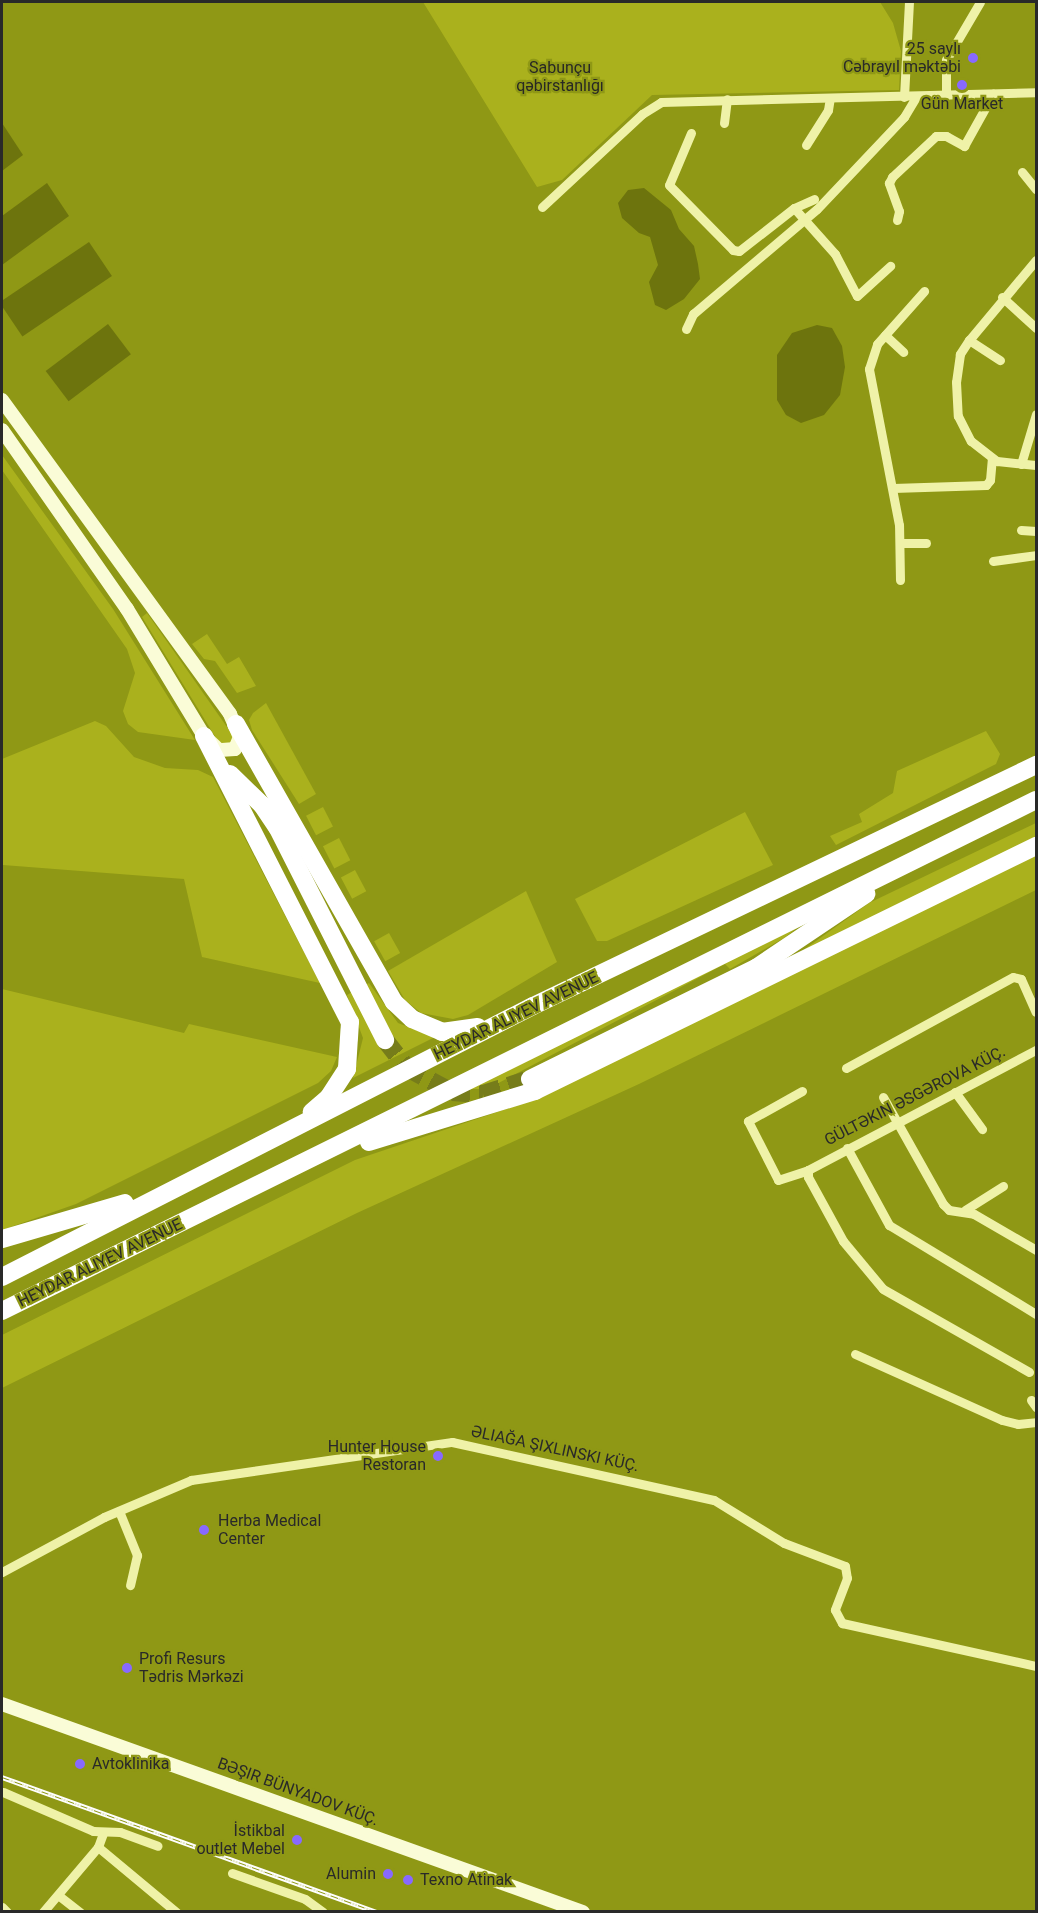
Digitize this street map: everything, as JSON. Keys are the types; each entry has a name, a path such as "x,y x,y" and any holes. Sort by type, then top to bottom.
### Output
{"highway":[{"path":"236,724 377,976 404,1012 425,1026 454,1032 533,1006"},
{"path":"204,736 222,767 350,1023 347,1069 328,1097 260,1146"},
{"name":"HEYDAR ALIYEV AVENUE","path":"2,1277 161,1193 260,1146 533,1006 1036,765"},
{"path":"222,767 262,805 277,826 385,1040"},
{"name":"HEYDAR ALIYEV AVENUE","path":"2,1311 1036,800"},
{"path":"530,1079 756,968 947,844 1036,812"},
{"path":"270,1180 389,1134 535,1091 1036,846"},
{"path":"2,1239 161,1193"},
{"path":"2,1264 161,1193"}],"main road":[{"path":"2,400 236,724 239,742 230,752 219,750 204,736 127,609 2,430"},
{"name":"BƏŞIR BÜNYADOV KÜÇ.","path":"2,1704 582,1911"}],"street":[{"path":"904,97 909,2"},
{"path":"946,96 946,60 980,2"},
{"path":"542,207 651,107 671,101 916,97 1036,92"},
{"path":"897,220 899,211 889,183 892,177 936,135 946,136 964,146 993,94"},
{"path":"686,329 693,314 806,219 903,117 916,97"},
{"path":"806,145 812,130 828,110 830,98"},
{"path":"724,123 727,99"},
{"path":"691,133 669,185 733,250 740,251 794,208 814,199"},
{"path":"1022,172 1036,189"},
{"path":"794,208 835,254 857,296 890,266"},
{"path":"1036,260 1002,297 969,340 958,363 958,416 971,441 992,459 1036,465"},
{"path":"900,580 901,543 893,488 869,378 873,351 885,334 924,291"},
{"path":"1002,297 1036,328"},
{"path":"885,334 903,352"},
{"path":"969,340 1000,360"},
{"path":"1021,464 1036,414"},
{"path":"893,488 986,485 990,480 992,459"},
{"path":"1021,530 1036,531"},
{"path":"901,543 927,543"},
{"path":"993,561 1036,555"},
{"path":"846,1068 1013,977 1021,979 1036,1012"},
{"name":"GÜLTƏKIN ƏSGƏROVA KÜÇ.","path":"802,1090 750,1118 748,1124 775,1178 808,1170 1036,1050"},
{"path":"955,1092 982,1129"},
{"path":"883,1097 943,1204 954,1211 964,1210 1003,1186"},
{"path":"847,1148 889,1226 1036,1314"},
{"path":"808,1170 808,1178 843,1241 884,1289 1029,1372"},
{"path":"964,1210 1036,1250"},
{"path":"855,1354 1002,1420 1018,1424 1036,1422"},
{"path":"2,1572 118,1510 199,1478 434,1443 462,1444 706,1497 784,1543 845,1566 846,1578 835,1614 842,1623 1036,1666"},
{"path":"118,1510 137,1555 130,1584"},
{"path":"3,1792 104,1833 120,1832 158,1846"},
{"path":"43,1911 98,1847 104,1833"},
{"path":"98,1847 176,1911"},
{"path":"232,1873 305,1899 323,1911"},
{"path":"58,1895 80,1911"},
{"path":"2,1907 7,1911"}],"green space":[{"name":"Sabunçu qəbirstanlığı","path":"423,2 880,2 893,23 901,51 899,90 652,95 562,180 537,187"},
{"path":"2,455 113,609 195,740 138,732 128,724 123,711 135,673 127,649 2,470"},
{"path":"147,613 234,737 232,745 219,743 142,617"},
{"path":"207,634 227,664 239,657 256,686 237,693 215,661 204,659 192,644"},
{"path":"266,703 316,794 299,804 252,730 249,720 253,713"},
{"path":"95,721 106,726 134,757 165,768 198,770 213,777 320,983 202,957 184,879 3,865 2,874 2,759"},
{"path":"986,731 1000,754 996,764 836,845 830,836 862,822 859,814 893,793 897,771"},
{"path":"323,807 333,827 316,835 306,816"},
{"path":"745,812 773,865 607,941 597,941 575,899"},
{"path":"1036,823 1036,841 802,951 869,903"},
{"path":"339,838 350,860 334,868 323,846"},
{"path":"1036,855 1036,890 639,1084 357,1213 2,1388 2,1335 355,1160 539,1098"},
{"path":"355,870 366,891 352,899 341,878"},
{"path":"526,891 557,962 468,1015 453,1019 421,1013 405,1000 388,971"},
{"path":"824,907 784,938 730,969 725,964 487,1089 467,1089"},
{"path":"389,933 400,953 385,961 374,941"},
{"path":"369,983 398,1023 435,1037 353,1078 363,1038 347,995 352,992 384,1049 362,987"},
{"path":"2,989 184,1033 189,1024 337,1057 331,1071 318,1083 76,1204 2,1230"}],"shaded area":[{"path":"2,123 23,155 2,171"},
{"path":"47,183 69,216 2,265 2,216"},
{"path":"644,188 671,210 679,229 694,246 698,264 700,279 684,299 666,310 655,305 649,282 658,265 650,237 639,233 622,218 618,203 628,190"},
{"path":"89,242 112,276 22,336 2,306 2,301"},
{"path":"108,324 131,354 69,401 46,371"},
{"path":"817,325 832,328 842,346 845,367 840,395 824,415 801,423 786,415 777,400 777,355 792,333"}],"tunnel":[{"path":"385,1040 407,1068 452,1092 483,1094 530,1079"}],"railway":[{"path":"2,1777 378,1912"}],"place":[{"name":"25 saylı Cəbrayıl məktəbi","path":"973,58"},
{"name":"Gün Market","path":"962,85"},
{"name":"Hunter House Restoran","path":"438,1456"},
{"name":"Herba Medical Center","path":"204,1530"},
{"name":"Profi Resurs Tədris Mərkəzi","path":"127,1668"},
{"name":"Avtoklinika","path":"80,1764"},
{"name":"İstikbal outlet Mebel","path":"297,1840"},
{"name":"Alumin","path":"388,1874"},
{"name":"Texno Atinak","path":"408,1880"}]}
